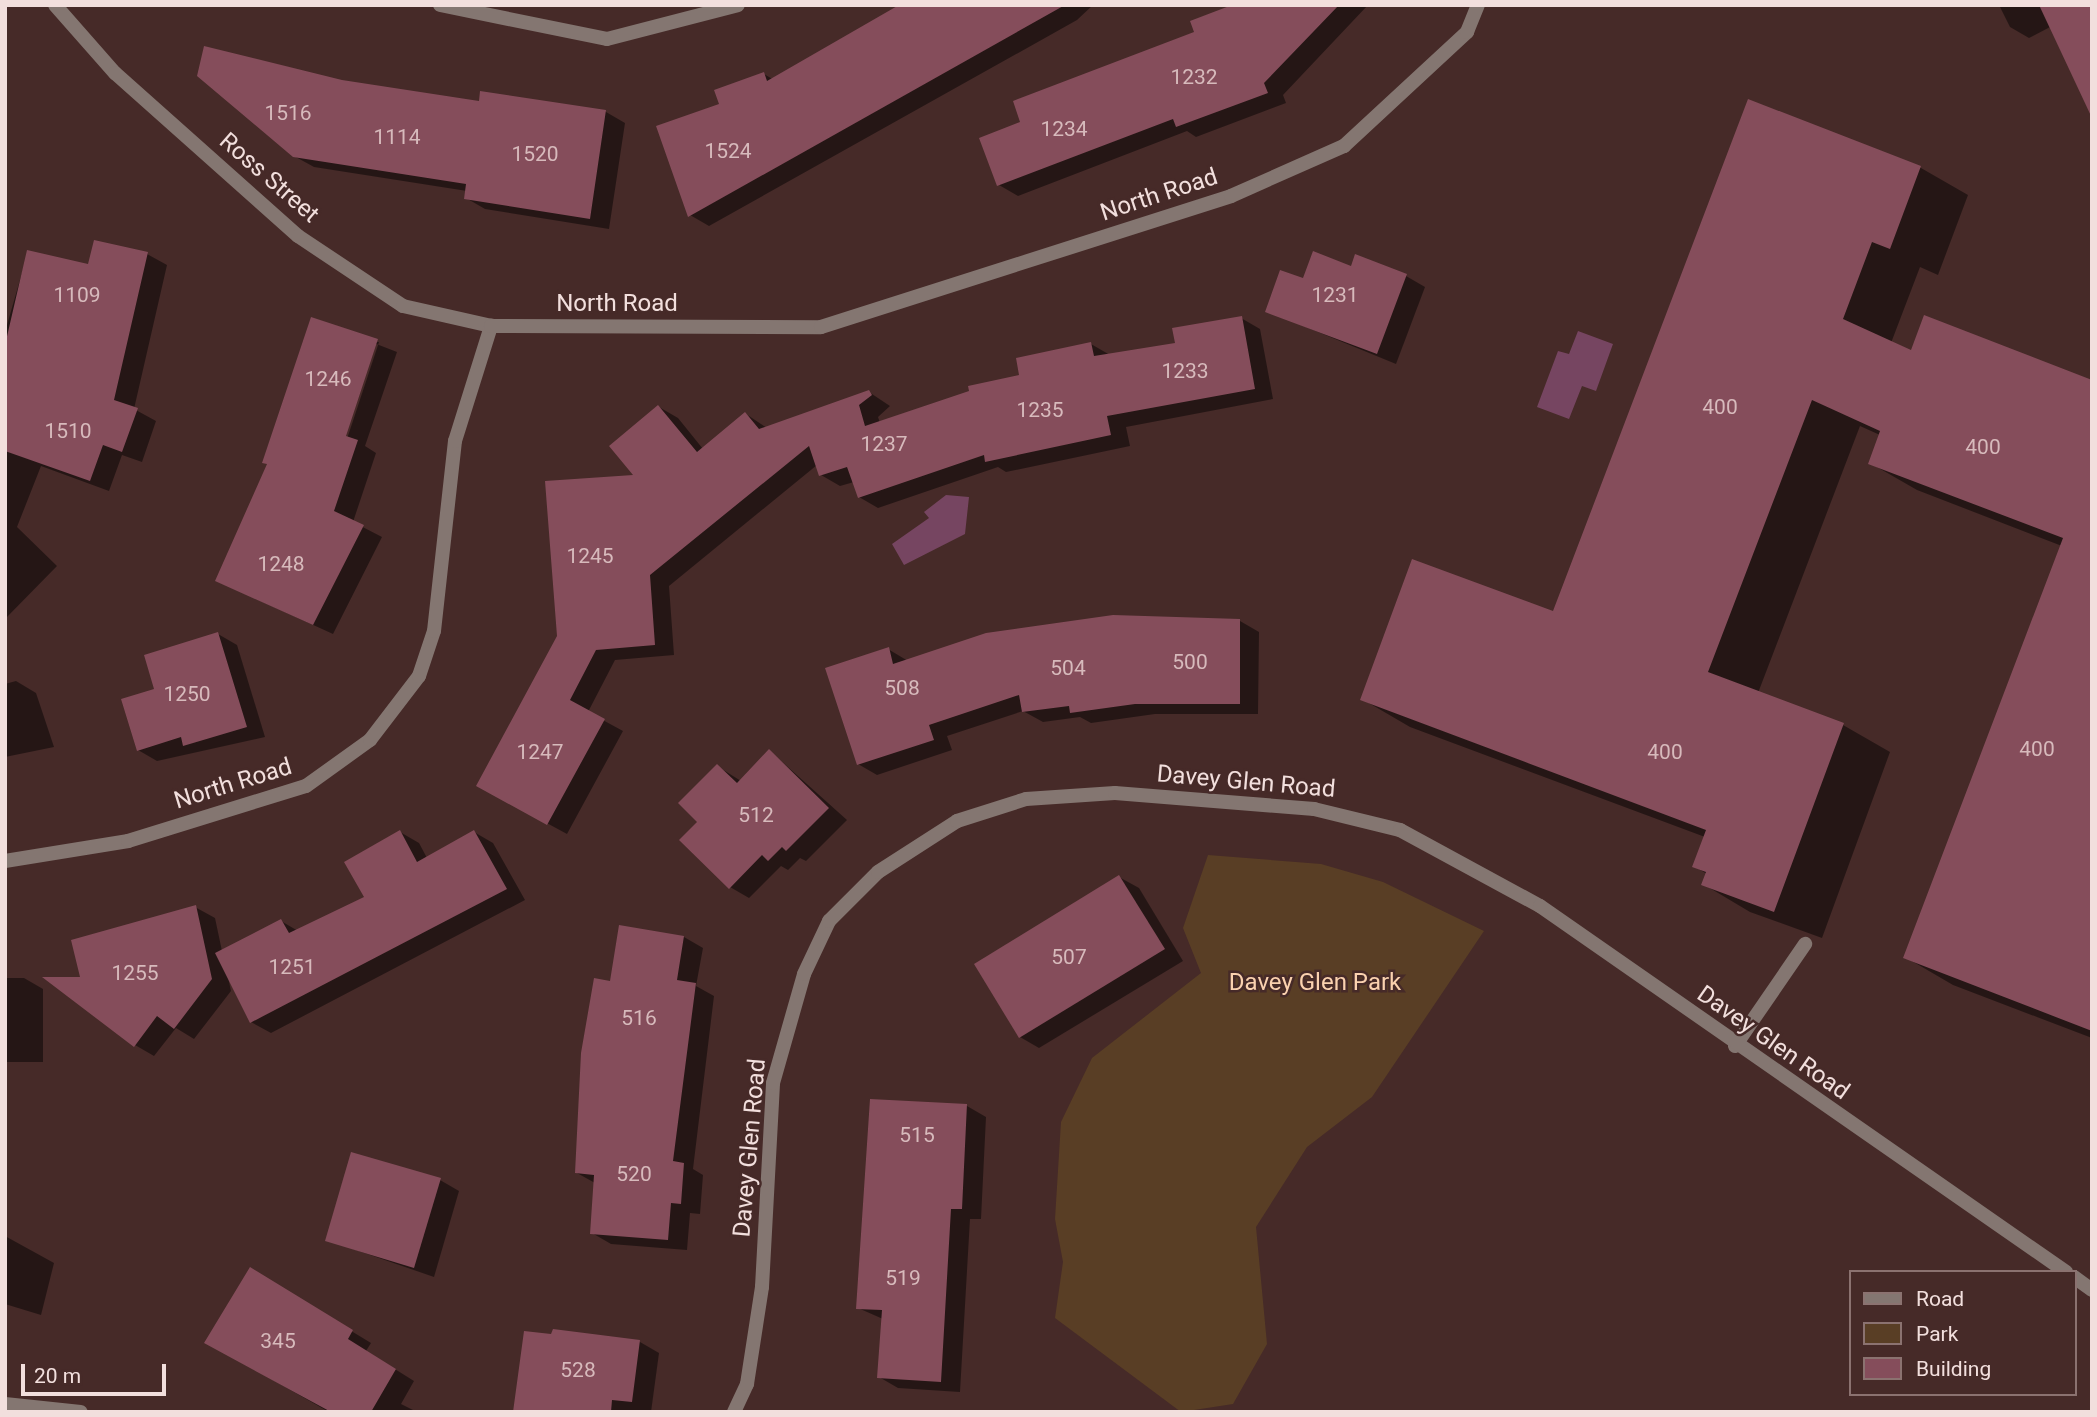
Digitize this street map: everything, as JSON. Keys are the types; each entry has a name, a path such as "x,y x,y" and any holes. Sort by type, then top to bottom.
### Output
{"street":[{"name":"Ross Street","path":"55,5 115,73 298,236 403,306 491,326"},
{"path":"440,5 607,39 738,5"},
{"name":"North Road","path":"5,861 128,841 306,786 370,740 419,676 435,631 455,441 491,326 821,327 1218,201 1344,146 1467,32 1478,5"},
{"name":"Davey Glen Road","path":"734,1412 747,1384 762,1287 774,1083 786,1021 829,921 878,872 957,821 1026,799 1115,793 1357,816 1400,830 1540,906 1735,1046 2063,1270"},
{"path":"1735,1046 1805,944"},
{"path":"2076,1278 2092,1290"},
{"path":"5,1404 81,1412"}],"green space":[{"name":"Davey Glen Park","path":"1208,855 1321,864 1383,882 1484,931 1372,1097 1307,1147 1256,1227 1267,1344 1233,1404 1181,1412 1055,1318 1063,1262 1055,1219 1061,1122 1092,1058 1201,973 1183,928"}],"shaded area":[{"path":"1578,331 1613,344 1596,391 1582,386 1569,419 1537,407 1558,351 1569,354"},
{"path":"946,495 969,497 965,534 904,565 892,544 929,518 924,512"}],"building":[{"path":"899,5 1065,5 688,217 656,126 719,104 714,90 764,72 767,81"},
{"path":"1232,5 1339,5 1264,83 1268,93 1176,127 1173,119 997,186 979,138 1020,122 1013,101 1194,32 1190,21"},
{"path":"2039,5 2092,5 2092,118"},
{"path":"204,46 342,80 479,101 480,91 606,110 590,219 464,199 466,184 293,157 197,76"},
{"path":"1748,99 1921,166 1890,249 1872,242 1843,319 1911,350 1924,315 2092,380 2092,1031 1903,958 2063,538 1868,464 1880,431 1812,400 1708,672 1844,723 1774,912 1701,885 1706,872 1692,867 1706,830 1360,700 1412,559 1553,611"},
{"path":"94,240 148,252 114,400 138,408 122,452 103,445 90,481 5,451 5,345 27,250 88,264"},
{"path":"1313,251 1351,266 1355,254 1407,274 1377,354 1265,312 1280,270 1303,278"},
{"path":"1242,316 1255,389 1107,416 1111,435 985,462 984,455 858,498 847,467 819,476 809,446 650,575 655,645 596,650 570,700 605,719 547,825 476,786 557,636 545,481 633,475 609,446 658,405 697,452 745,412 759,429 869,390 872,395 859,405 865,426 969,391 968,386 1019,375 1016,358 1091,342 1094,356 1175,343 1172,328"},
{"path":"311,317 378,339 346,436 358,440 334,511 364,525 313,625 215,581 267,464 262,463"},
{"path":"1113,615 1240,619 1240,704 1135,704 1070,713 1069,706 1022,712 1019,695 929,725 934,740 857,765 825,668 889,647 893,664 986,633"},
{"path":"218,632 247,727 183,746 181,737 137,751 121,699 154,689 144,655"},
{"path":"769,749 829,808 786,851 782,847 768,861 762,855 729,889 679,840 697,822 678,803 717,764 737,783"},
{"path":"400,830 417,862 474,830 507,889 250,1023 215,953 281,919 289,933 364,897 344,862"},
{"path":"1119,875 1165,949 1019,1038 974,964"},
{"path":"196,905 212,979 174,1029 157,1016 134,1047 42,977 80,977 71,940"},
{"path":"619,925 684,936 677,980 696,983 673,1161 684,1163 681,1204 671,1203 668,1240 590,1234 594,1175 575,1173 581,1053 594,978 610,981"},
{"path":"870,1099 967,1104 962,1209 951,1209 941,1382 877,1378 882,1310 856,1309"},
{"path":"351,1152 441,1178 414,1268 325,1241"},
{"path":"250,1267 353,1330 348,1339 396,1369 371,1412 331,1412 204,1343"},
{"path":"553,1329 640,1340 632,1402 612,1400 611,1412 513,1412 524,1331 551,1334"}]}
